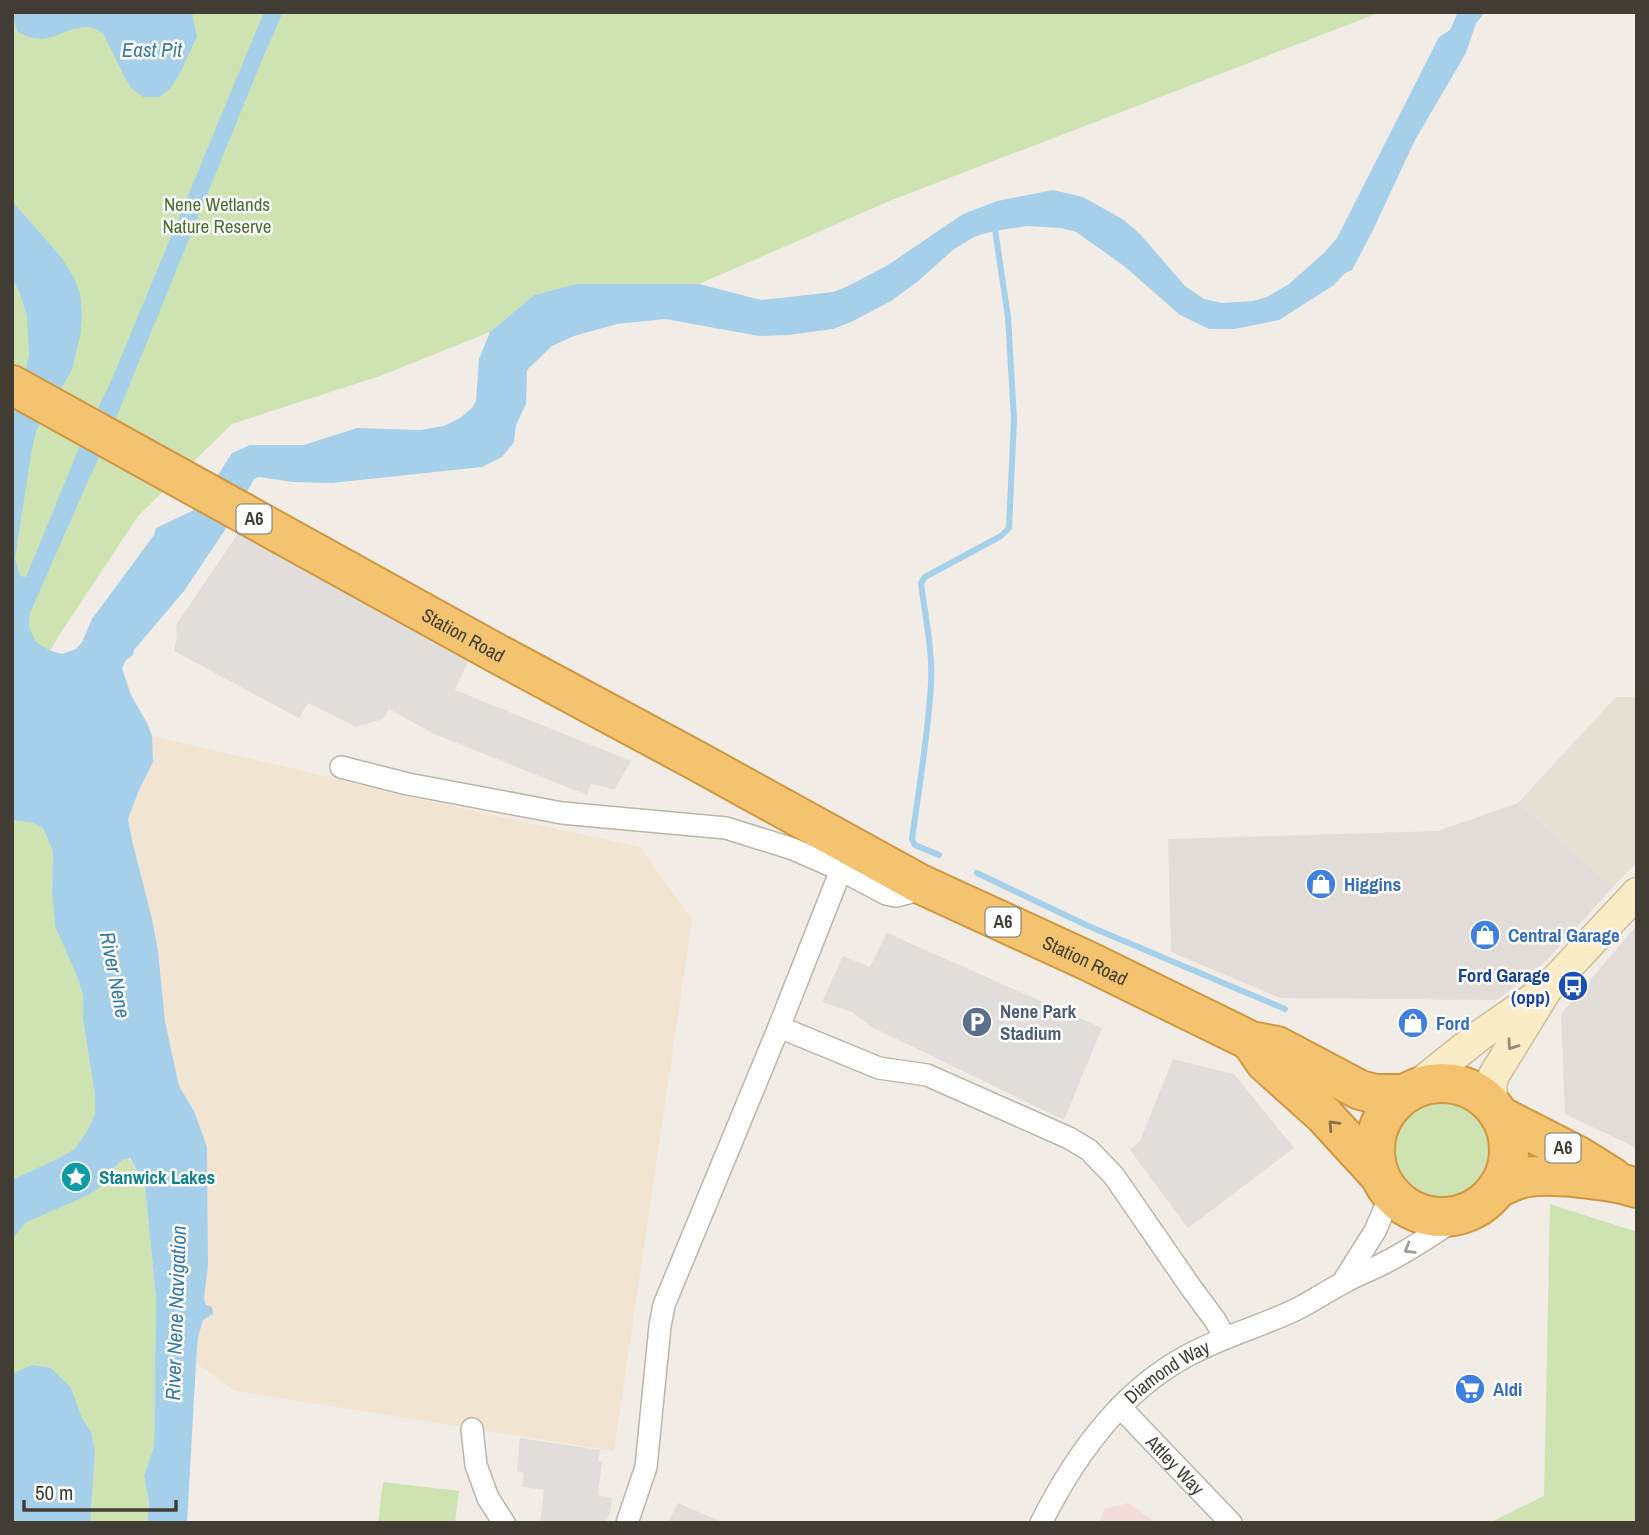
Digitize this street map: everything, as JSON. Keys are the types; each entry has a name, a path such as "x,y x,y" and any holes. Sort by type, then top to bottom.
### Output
{"highway":[{"name":"Station Road","path":"12,386 918,883 1088,961 1251,1041 1277,1046 1360,1090 1376,1094 1409,1091"},
{"name":"Station Road","path":"1251,1041 1265,1062 1324,1115 1385,1185"},
{"path":"1435,1083 1456,1084 1476,1092 1496,1111 1508,1136 1509,1158 1503,1179 1484,1202 1467,1212 1456,1216 1432,1217 1409,1209 1385,1185 1374,1155 1376,1135 1383,1116 1395,1101 1409,1091 1435,1083"},
{"name":"A6","path":"1496,1111 1630,1186"},
{"name":"A6","path":"1497,1188 1522,1178 1543,1175 1630,1186"}],"main road":[{"path":"1496,1111 1492,1086 1494,1074 1547,989 1637,893"},
{"path":"1409,1091 1479,1036 1547,989"}],"street":[{"path":"341,767 408,784 562,813 726,828 793,849 886,894 897,896 908,893 918,883"},
{"path":"627,1523 646,1467 664,1304 841,870"},
{"path":"779,1027 879,1069 927,1074 1090,1150 1114,1176 1216,1320 1225,1338"},
{"name":"Diamond Way","path":"1343,1282 1375,1231 1385,1185"},
{"name":"Diamond Way","path":"1041,1523 1076,1461 1100,1428 1119,1407 1151,1380 1183,1358 1295,1310 1343,1282 1387,1262 1467,1212"},
{"name":"Attley Way","path":"1119,1407 1231,1523"},
{"path":"472,1429 476,1465 488,1498 505,1523"}],"shaded area":[{"path":"239,532 469,659 455,690 631,761 614,790 591,783 587,795 432,733 389,709 383,719 356,727 308,703 299,718 174,651 176,625"},
{"path":"1616,697 1637,697 1637,862 1613,887 1518,803"},
{"path":"152,736 382,791 640,847 692,920 614,1451 235,1391 196,1363 198,1337 206,1305 207,1147 194,1111 179,1086 165,1021 158,951 128,819 153,762"},
{"path":"1518,803 1613,887 1546,961 1497,1000 1280,998 1171,952 1168,839 1438,831"},
{"path":"1637,925 1637,1148 1565,1114 1561,1014"},
{"name":"Nene Park Stadium","path":"887,933 1102,1028 1064,1120 872,1027 852,1012 822,1002 843,956 870,967"},
{"path":"1173,1059 1234,1074 1294,1148 1188,1228 1130,1150 1140,1141"},
{"path":"520,1438 600,1450 598,1461 602,1462 598,1495 612,1498 605,1523 540,1521 544,1490 522,1487 524,1473 517,1471"},
{"path":"678,1503 724,1523 668,1523"},
{"path":"1128,1503 1157,1523 1099,1523 1105,1509"}],"green space":[{"name":"Nene Wetlands Nature Reserve","path":"12,12 1381,12 887,202 699,284 576,284 534,295 490,332 380,376 232,424 138,516 58,637 36,677 12,671"},
{"name":"Stanwick Lakes","path":"12,820 33,823 43,828 53,851 52,893 55,925 83,996 83,1020 95,1096 95,1113 129,1158 145,1187 156,1298 154,1446 144,1476 149,1502 147,1523 12,1523"},
{"path":"1441,1099 1461,1103 1477,1114 1488,1130 1492,1150 1488,1170 1477,1186 1461,1197 1441,1201 1421,1197 1405,1186 1394,1170 1390,1150 1394,1130 1405,1114 1421,1103"},
{"path":"1550,1204 1637,1232 1637,1523 1489,1523 1544,1496"},
{"path":"383,1482 459,1491 455,1523 378,1523"}],"water":[{"name":"East Pit","path":"12,12 192,12 197,37 170,89 159,97 143,97 131,88 103,33 87,27 37,39 17,31"},
{"path":"264,12 283,12 119,411 30,613 29,627 36,642 49,650 62,654 76,649 92,619 154,535 156,528 196,509 232,453 250,445 304,445 357,428 420,430 444,426 460,418 476,401 479,359 490,332 534,295 576,284 699,284 761,300 833,292 888,265 963,214 997,201 1053,190 1083,197 1124,220 1140,234 1185,286 1204,299 1222,303 1253,301 1267,297 1289,284 1337,238 1439,37 1450,30 1458,12 1485,12 1476,23 1466,53 1415,140 1352,270 1345,273 1334,285 1279,320 1234,329 1209,329 1180,315 1124,266 1076,232 1061,228 1027,226 994,231 976,236 954,249 891,301 833,329 759,336 665,319 617,324 574,336 552,346 527,370 526,404 516,425 514,442 502,457 482,467 332,483 293,482 259,477 254,479 231,521 184,591 122,668 131,695 152,736 153,762 128,819 152,919 165,1021 179,1086 194,1111 207,1147 208,1265 204,1299 206,1305 212,1307 213,1314 203,1320 198,1337 187,1523 147,1523 149,1502 144,1476 154,1446 156,1298 145,1187 130,1158 122,1160 110,1172 102,1186 25,1223 12,1240 12,1180 75,1149 95,1114 95,1096 83,1020 83,996 55,926 52,893 53,851 43,828 33,823 12,820 12,401 29,354 27,317 12,278 12,201 62,258 80,293 82,315 72,370 36,431 15,558 20,576 26,577 79,448 112,379"},
{"path":"32,1365 51,1368 71,1388 82,1418 91,1432 95,1451 90,1523 12,1523 12,1374"}],"waterway":[{"path":"939,855 915,845 912,839 931,684 930,646 921,583 925,577 1001,536 1009,528 1014,419 1008,317 994,223"},
{"path":"977,873 1086,925 1285,1009"}],"place":[{"name":"Higgins","path":"1321,884"},
{"name":"Central Garage","path":"1485,935"},
{"name":"Ford Garage (opp)","path":"1573,986"},
{"name":"Nene Park Stadium","path":"977,1022"},
{"name":"Ford","path":"1413,1023"},
{"name":"Stanwick Lakes","path":"76,1177"},
{"name":"Aldi","path":"1470,1389"}],"water label":[{"name":"River Nene","path":"115,975"},
{"name":"River Nene Navigation","path":"176,1313"}]}
